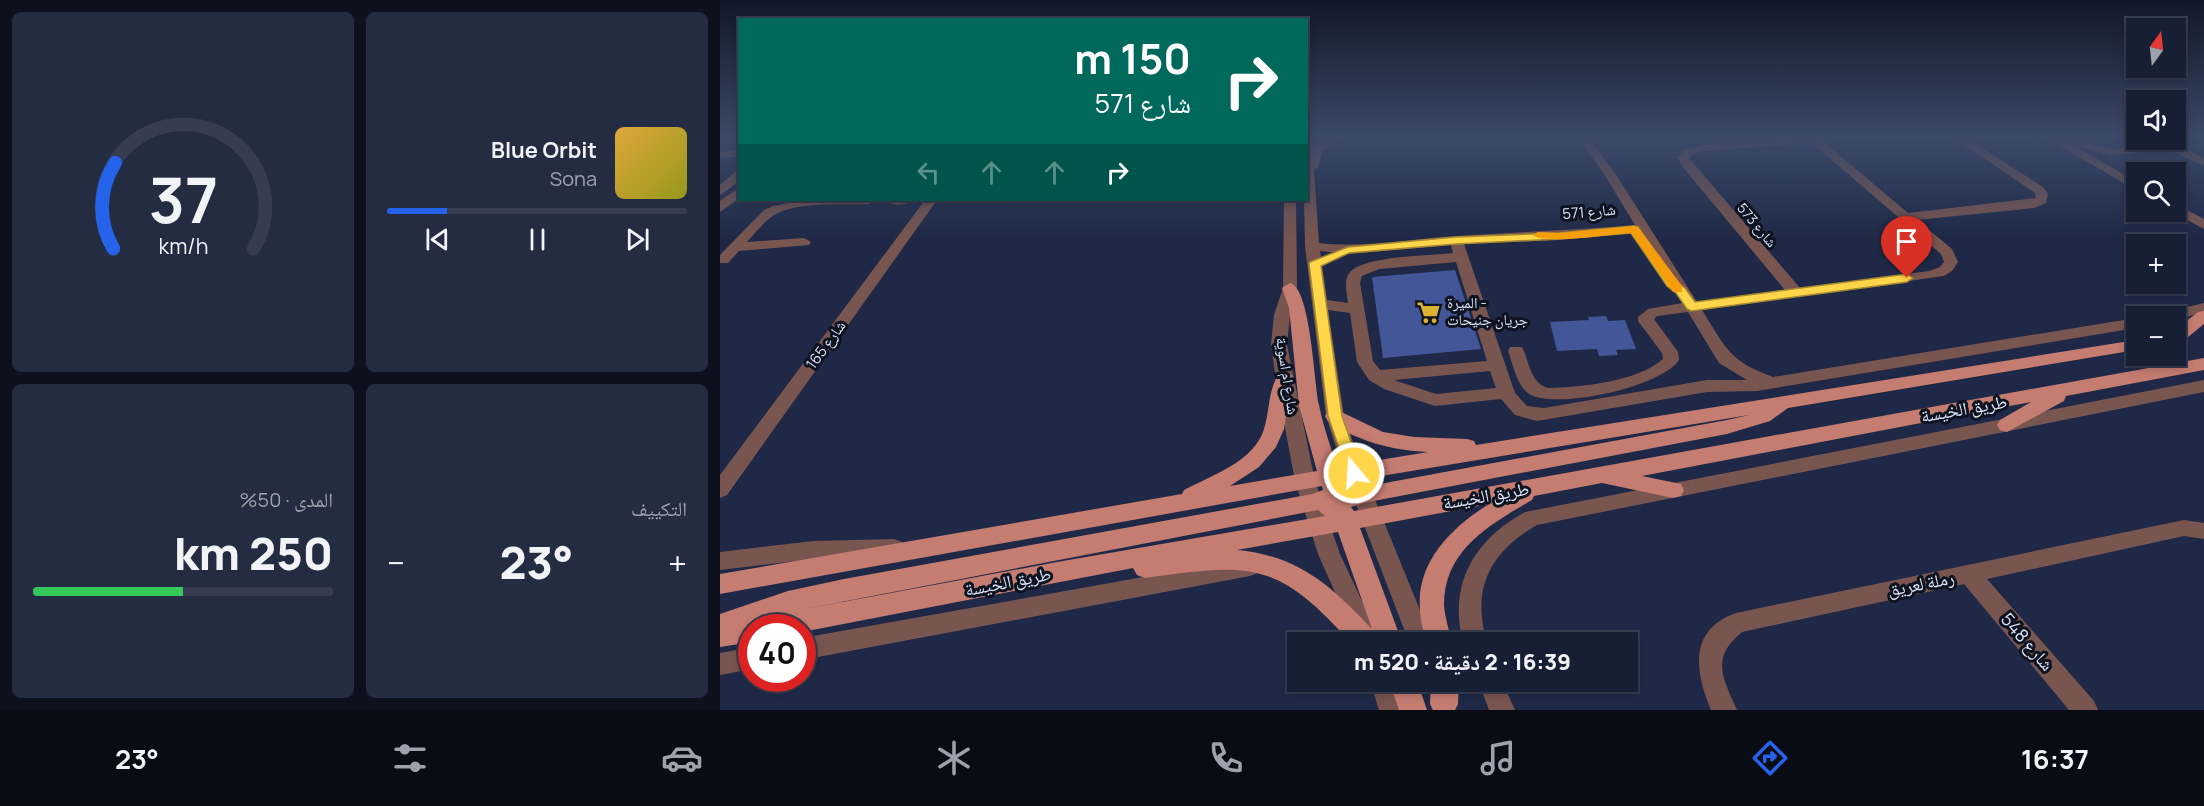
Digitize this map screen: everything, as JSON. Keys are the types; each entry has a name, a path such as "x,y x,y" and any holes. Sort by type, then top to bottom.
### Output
{"main road":[{"path":"1290,288 1297,308 1309,406 1330,497 1385,632"},
{"path":"2186,330 2204,316"},
{"path":"2186,336 2204,333"},
{"path":"1330,497 1348,484 1354,473 2126,347"},
{"name":"طريق الخيسة","path":"720,584 1180,502 1330,497 1372,517 2204,364"},
{"path":"1180,502 1247,466 1269,444 1274,430 1279,394 1285,379"},
{"path":"2007,425 2067,390"},
{"path":"720,625 788,602 844,589 1330,497 1363,495 1727,427 1769,414 1783,402"},
{"path":"1335,416 1354,430 1388,441 1495,449"},
{"path":"1599,476 1673,490"},
{"path":"1437,632 1432,607 1433,583 1439,565 1458,538 1468,529 1536,487"},
{"name":"طريق الخيسة","path":"816,618 1319,525 1330,497"},
{"path":"1057,572 1104,573 1216,559 1245,559 1272,566 1299,577 1317,590 1358,632"},
{"path":"720,635 738,632"},
{"path":"1407,692 1413,710"}],"street":[{"path":"1599,171 1671,283 1681,291 1725,359 1746,373 1772,382"},
{"path":"1608,171 1636,227"},
{"name":"شارع 573","path":"1691,171 1796,293"},
{"path":"1516,351 1530,386 1546,394 1559,394 1631,382 1666,367 1671,360 1670,352 1646,321 1648,314 1945,271 1951,262 1947,252 1851,171"},
{"path":"1904,217 2034,204 2042,200 2039,190 2010,171"},
{"path":"2110,171 2126,180"},
{"path":"1308,172 1312,246 1335,416 1354,473 1417,632"},
{"path":"720,191 738,176"},
{"path":"720,208 738,193"},
{"path":"723,260 767,214 778,209 857,201"},
{"name":"شارع 165","path":"720,490 930,201"},
{"name":"شارع ام اسوية","path":"1290,201 1290,288 1280,330 1280,345 1285,379 1330,497"},
{"path":"2186,206 2204,216"},
{"path":"2186,214 2204,225"},
{"name":"شارع 571","path":"1312,246 1348,250 1456,240 1559,236 1636,227"},
{"path":"1456,240 1506,393 1513,407 1519,411 1536,415 1707,386 1734,387 1772,382 2126,325"},
{"path":"736,247 804,242"},
{"name":"شارع 571","path":"1314,264 1348,250"},
{"path":"1460,257 1376,266 1359,270 1354,275 1353,283 1365,362 1374,376 1390,385 1435,400 1506,393"},
{"path":"1319,304 1358,309"},
{"path":"2186,312 2204,308"},
{"path":"1707,386 1715,382 1724,371 1725,359"},
{"path":"1374,376 1498,365"},
{"name":"طريق الخيسة","path":"1471,632 1468,598 1477,571 1491,549 1507,532 1532,518 2204,386"},
{"path":"1319,525 1329,554 1364,632"},
{"name":"رملة لعريق","path":"1724,710 1711,682 1709,663 1713,646 1722,632 1736,623 2184,528 2204,531"},
{"name":"طريق الخيسة","path":"720,561 846,548 919,549"},
{"name":"طريق الخيسة","path":"816,646 1222,571 1272,566"},
{"name":"شارع 548","path":"1969,574 2085,710"},
{"path":"720,664 738,661"},
{"path":"1386,692 1392,710"},
{"path":"1495,692 1502,710"}],"building":[{"name":"الميرة - جريان جنيحات","path":"1455,270 1481,349 1383,358 1372,277"},
{"path":"1606,316 1608,321 1625,320 1636,349 1616,350 1618,355 1599,356 1597,349 1557,351 1550,322 1589,320 1588,317"}],"slow traffic":[{"path":"1538,235 1559,236 1634,229 1677,289"}],"place":[{"name":"الميرة - جريان جنيحات","path":"1429,312"}],"route":[{"path":"1354,473 1335,416 1314,264 1338,253 1348,250 1456,240 1559,236 1634,229 1671,283 1681,291 1691,307 1907,278"}]}
